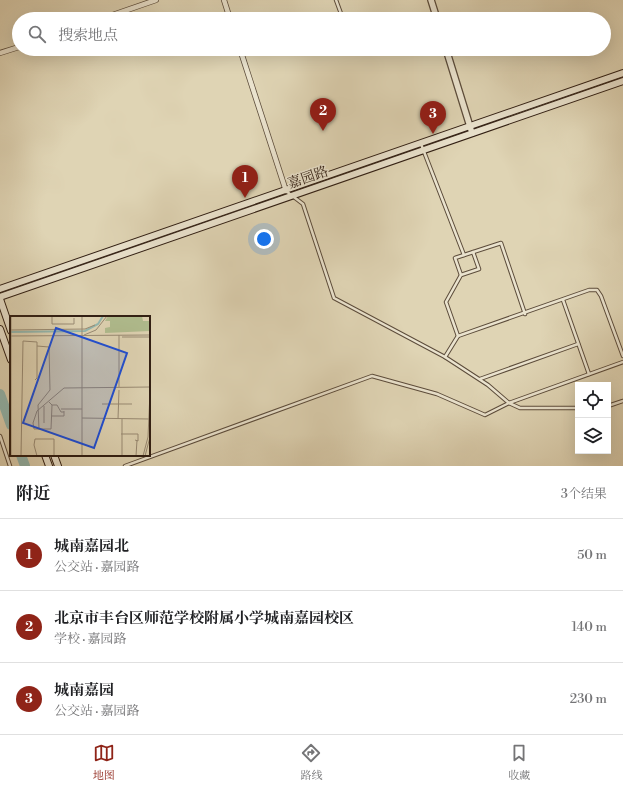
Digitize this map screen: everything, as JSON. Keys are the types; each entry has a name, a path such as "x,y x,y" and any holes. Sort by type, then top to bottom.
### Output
{"main road":[{"name":"嘉园路","path":"0,289 623,73"},
{"name":"嘉园路","path":"0,298 623,80"},
{"path":"0,298 10,328"},
{"path":"0,329 10,357"},
{"path":"45,456 49,466"},
{"path":"54,456 58,466"}],"street":[{"path":"121,12 156,0"},
{"path":"224,0 228,12"},
{"path":"431,0 435,12"},
{"path":"0,53 12,49"},
{"path":"242,56 286,191"},
{"path":"448,56 472,133"}],"lane":[{"path":"336,0 340,12"},
{"path":"420,143 464,255"},
{"path":"286,191 303,204 334,298 445,357 479,379 509,403 520,408 575,408"},
{"path":"461,275 456,258 501,243 525,314"},
{"path":"458,336 446,302 461,275 479,268 473,252"},
{"path":"445,357 458,336 525,314 589,290 597,290 601,296 623,356"},
{"path":"563,300 589,374"},
{"path":"479,379 578,344"},
{"path":"125,466 372,376 438,394 485,415 509,403 623,362"},
{"path":"611,405 623,401"},
{"path":"0,436 10,466"}],"waterway":[{"path":"0,394 10,422"},
{"path":"21,456 25,466"}],"place":[{"name":"北京市丰台区师范学校附属小学城南嘉园校区","path":"323,131"},
{"name":"城南嘉园","path":"433,134"},
{"name":"城南嘉园北","path":"245,198"}]}
